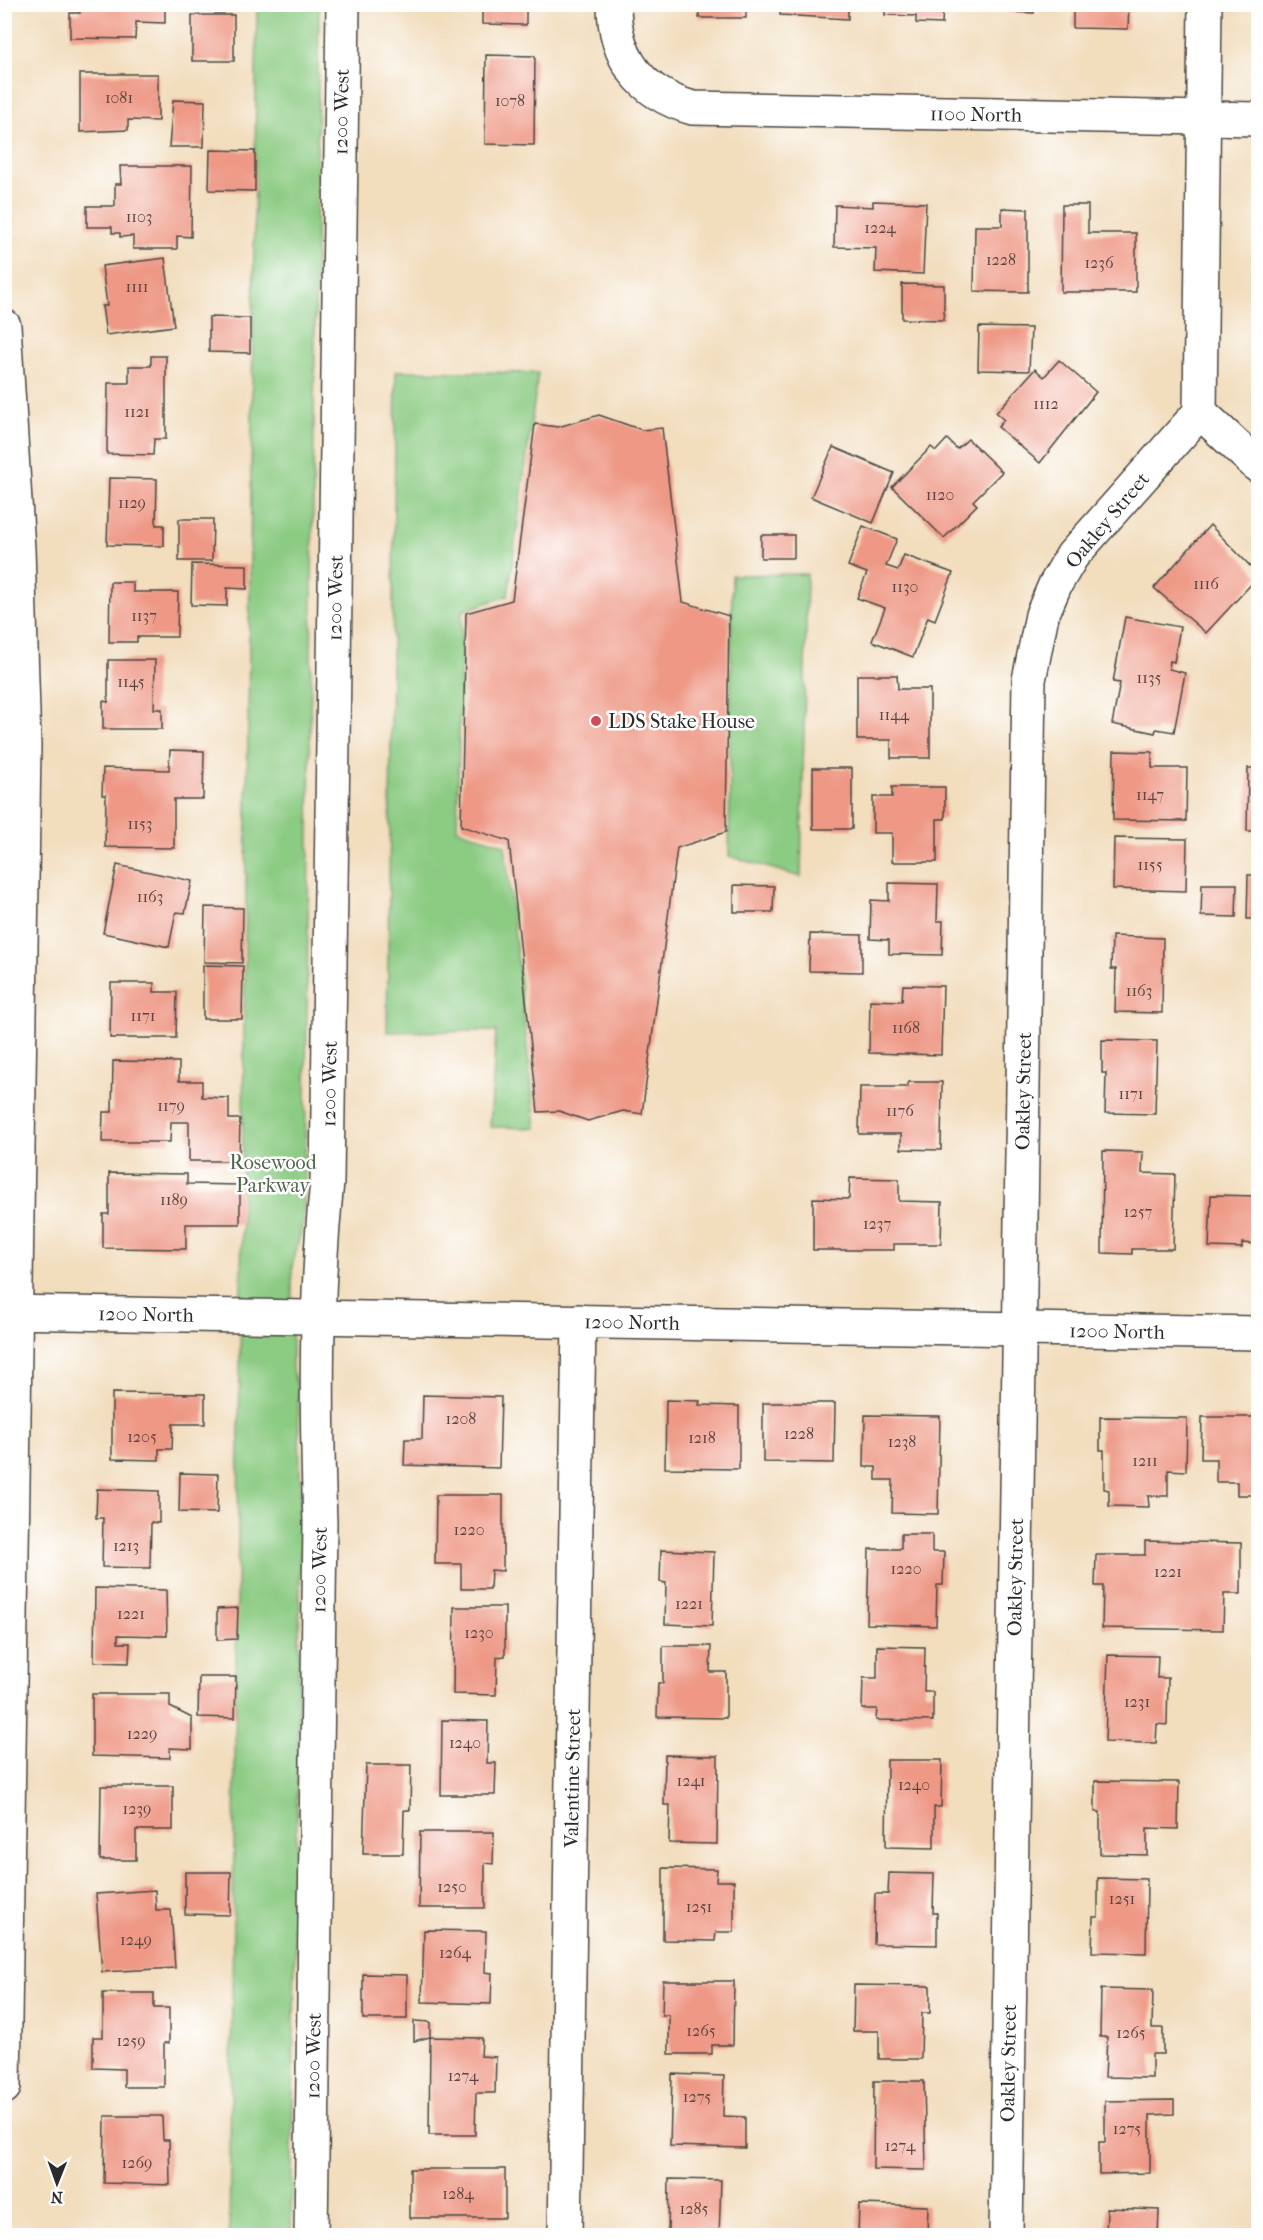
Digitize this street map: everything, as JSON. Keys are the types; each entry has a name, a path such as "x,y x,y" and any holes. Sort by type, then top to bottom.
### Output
{"street":[{"name":"1200 West","path":"311,2235 320,1522 317,1435 318,1317 319,1260 327,1182 343,4"},
{"name":"1100 North","path":"614,4 616,31 623,53 634,73 670,102 693,108 1258,119"},
{"path":"1205,4 1200,412 1258,465"},
{"path":"4,326 18,549 24,746 10,1312 4,2087"},
{"name":"Oakley Street","path":"1006,2235 1029,680 1042,615 1055,585 1072,556 1200,412"},
{"name":"1200 North","path":"10,1312 1258,1333"},
{"name":"Valentine Street","path":"565,2235 579,1321"}],"green space":[{"name":"Rosewood Parkway","path":"319,4 305,1170 303,1223 292,1267 292,1370 298,1389 301,1515 291,2235 229,2235 257,5"},
{"path":"396,371 538,373 508,596 462,611 457,829 505,845 536,1128 490,1127 496,1031 387,1032"},
{"path":"807,574 801,877 729,856 732,575"}],"building":[{"path":"464,4 526,4 526,25 482,24 482,10 464,10"},
{"path":"699,4 746,4 746,18 699,18"},
{"path":"780,4 848,4 848,19 780,15"},
{"path":"885,4 943,4 942,24 916,23 916,16 885,15"},
{"path":"1008,4 1034,4 1034,13 1008,12"},
{"path":"1073,4 1129,4 1128,29 1073,28"},
{"path":"80,5 165,5 165,23 136,22 135,39 70,38 70,13 80,13"},
{"path":"192,15 234,15 234,61 192,61"},
{"path":"486,55 535,56 534,145 485,144"},
{"path":"80,74 158,74 158,121 128,120 128,130 80,132"},
{"path":"173,100 205,101 204,147 169,147"},
{"path":"210,150 255,151 255,191 209,190"},
{"path":"120,166 192,166 191,237 177,236 177,249 133,249 133,236 120,237 120,233 112,233 112,227 87,227 87,206 115,206 115,184 121,184"},
{"path":"873,201 926,203 923,274 875,272 876,248 834,247 835,205 873,207"},
{"path":"1062,205 1088,205 1088,233 1136,233 1136,292 1061,292"},
{"path":"1002,208 1028,209 1028,292 974,291 975,226 1002,226"},
{"path":"165,258 174,326 106,335 102,306 107,306 102,266"},
{"path":"902,284 944,285 944,320 902,319"},
{"path":"209,317 250,318 250,353 209,352"},
{"path":"979,327 1031,328 1029,371 978,370"},
{"path":"151,356 166,356 166,439 154,439 153,455 107,454 108,383 129,383 129,366 151,366"},
{"path":"1059,360 1096,392 1040,463 998,427 1004,420 996,413 1035,369 1044,377"},
{"name":"LDS Stake House","path":"599,415 642,430 662,428 683,602 729,616 726,832 677,848 642,1114 623,1111 588,1121 559,1111 538,1112 509,841 461,826 466,613 512,600 535,424 558,427"},
{"path":"947,439 957,449 968,439 1002,472 973,501 977,505 944,538 892,487 931,447 936,451"},
{"path":"833,447 894,473 873,523 811,497"},
{"path":"109,478 157,479 156,525 164,525 164,546 107,545"},
{"path":"179,519 213,519 212,561 179,561"},
{"path":"1210,525 1258,574 1258,577 1206,633 1154,588"},
{"path":"863,526 897,539 886,566 898,570 904,555 953,573 935,620 928,617 913,657 872,641 885,608 857,598 867,573 848,566"},
{"path":"761,535 794,535 794,558 761,558"},
{"path":"192,564 247,565 247,589 227,588 227,606 191,605"},
{"path":"110,582 133,582 133,592 178,592 177,637 137,637 137,642 109,642"},
{"path":"1125,617 1180,627 1174,662 1170,661 1169,669 1185,673 1174,732 1156,729 1155,733 1112,724 1120,683 1113,682"},
{"path":"108,660 155,660 154,709 162,709 162,729 103,729 103,701 108,702"},
{"path":"857,675 897,675 898,689 930,689 930,758 891,758 891,740 857,740"},
{"path":"170,750 204,751 203,799 174,799 174,848 105,847 106,795 102,795 103,768 169,770"},
{"path":"1114,751 1152,752 1152,768 1187,768 1186,821 1113,820"},
{"path":"813,768 852,768 852,829 813,829"},
{"path":"1248,768 1258,768 1258,831 1247,831"},
{"path":"892,787 945,787 945,819 937,819 937,862 892,862 892,833 873,833 873,797 892,797"},
{"path":"1114,838 1187,839 1186,891 1113,889"},
{"path":"117,865 192,881 185,913 176,912 169,947 103,933"},
{"path":"1248,875 1258,875 1258,919 1247,919"},
{"path":"889,883 938,884 937,921 943,921 942,955 889,954 889,940 870,939 871,900 889,901"},
{"path":"1202,884 1237,884 1236,917 1201,916"},
{"path":"734,885 774,886 773,912 734,912"},
{"path":"205,907 243,908 242,963 204,962"},
{"path":"1255,922 1258,922 1258,947 1255,947"},
{"path":"810,934 862,935 862,972 809,971"},
{"path":"1112,936 1163,938 1162,1013 1115,1012 1116,969 1111,969"},
{"path":"203,965 243,966 242,1019 203,1019"},
{"path":"111,983 154,983 154,992 177,992 176,1038 110,1038"},
{"path":"903,985 943,986 941,1055 869,1053 870,1000 902,1001"},
{"path":"1102,1040 1157,1041 1155,1114 1105,1113 1106,1073 1102,1073"},
{"path":"113,1061 179,1062 179,1081 202,1081 202,1097 229,1098 229,1119 240,1119 239,1161 189,1161 189,1122 171,1122 170,1142 102,1142 103,1112 112,1112"},
{"path":"908,1082 942,1082 941,1150 901,1149 901,1134 859,1134 860,1087 908,1087"},
{"path":"1103,1151 1143,1152 1142,1173 1175,1174 1173,1249 1132,1249 1132,1254 1102,1253"},
{"path":"109,1173 187,1174 187,1184 240,1185 240,1224 186,1224 186,1249 103,1248 103,1214 109,1214"},
{"path":"850,1178 899,1179 899,1201 942,1202 941,1244 894,1244 894,1250 813,1250 813,1198 849,1199"},
{"path":"1211,1195 1258,1196 1258,1244 1242,1243 1242,1248 1209,1247"},
{"path":"112,1393 205,1394 205,1424 173,1424 172,1449 159,1449 159,1460 112,1459"},
{"path":"423,1395 501,1397 499,1468 404,1465 405,1439 422,1439"},
{"path":"666,1400 700,1401 699,1405 739,1406 739,1469 665,1468"},
{"path":"763,1403 835,1403 834,1463 763,1462"},
{"path":"865,1415 940,1416 938,1514 892,1513 893,1480 876,1480 876,1467 864,1467"},
{"path":"1100,1417 1187,1418 1186,1471 1168,1470 1168,1496 1148,1496 1149,1507 1109,1506 1109,1490 1104,1489 1104,1450 1100,1450"},
{"path":"1202,1417 1258,1417 1258,1495 1237,1495 1237,1482 1216,1482 1216,1459 1201,1459"},
{"path":"180,1473 218,1474 217,1513 179,1512"},
{"path":"97,1489 159,1491 159,1523 151,1522 150,1568 102,1567 103,1518 96,1518"},
{"path":"436,1495 503,1495 503,1571 491,1570 490,1589 461,1589 461,1564 435,1564"},
{"path":"901,1534 932,1534 932,1552 944,1552 943,1585 937,1585 936,1626 867,1624 869,1549 901,1549"},
{"path":"1145,1541 1241,1543 1241,1594 1224,1594 1223,1630 1102,1628 1103,1586 1095,1586 1096,1555 1145,1555"},
{"path":"661,1550 714,1552 712,1626 665,1624 666,1583 660,1582"},
{"path":"95,1588 166,1590 167,1636 118,1635 118,1643 130,1643 129,1663 94,1662"},
{"path":"454,1607 505,1607 505,1656 497,1657 496,1695 453,1694"},
{"path":"238,1608 237,1639 217,1640 217,1609"},
{"path":"663,1646 711,1646 710,1672 726,1672 726,1718 657,1717 658,1683 663,1683"},
{"path":"877,1646 925,1647 924,1692 933,1692 933,1721 876,1720 877,1709 862,1709 863,1678 877,1678"},
{"path":"1108,1655 1158,1656 1157,1678 1168,1678 1167,1725 1157,1724 1156,1743 1105,1742"},
{"path":"199,1677 236,1677 235,1718 198,1717"},
{"path":"92,1694 170,1694 170,1707 192,1718 192,1749 170,1748 170,1758 92,1756"},
{"path":"442,1720 488,1721 487,1763 496,1763 495,1795 441,1795"},
{"path":"665,1755 718,1756 717,1844 669,1843 670,1805 664,1805"},
{"path":"887,1760 942,1760 941,1807 934,1807 934,1848 886,1847"},
{"path":"366,1765 411,1765 410,1810 404,1810 403,1854 363,1854"},
{"path":"1095,1781 1179,1782 1178,1829 1147,1828 1147,1855 1100,1854 1100,1812 1095,1812"},
{"path":"101,1786 173,1786 173,1830 136,1830 136,1860 100,1860"},
{"path":"420,1832 494,1832 493,1864 485,1863 485,1908 419,1908"},
{"path":"663,1868 717,1869 716,1881 734,1881 734,1932 716,1932 715,1941 663,1940"},
{"path":"185,1872 231,1872 230,1915 185,1914"},
{"path":"889,1873 934,1874 933,1913 937,1913 937,1945 874,1944 875,1894 888,1894"},
{"path":"1098,1878 1147,1879 1146,1953 1092,1952 1093,1917 1098,1917"},
{"path":"155,1890 156,1910 171,1910 175,1968 102,1972 96,1894"},
{"path":"424,1930 486,1931 485,1972 492,1973 491,2004 422,2002"},
{"path":"363,1974 407,1975 407,2019 363,2019"},
{"path":"663,1981 734,1981 733,2045 712,2045 712,2054 669,2054 669,2015 662,2015"},
{"path":"854,1985 930,1986 930,2013 922,2013 921,2059 879,2059 879,2031 853,2031"},
{"path":"1101,1989 1153,1990 1152,2028 1163,2028 1163,2054 1152,2054 1152,2078 1105,2077 1107,2037 1100,2037"},
{"path":"103,1993 154,1993 154,2008 169,2008 169,2043 164,2043 164,2087 124,2087 124,2069 93,2068 93,2037 103,2037"},
{"path":"414,2021 430,2022 430,2037 414,2041"},
{"path":"430,2037 482,2038 481,2056 496,2057 495,2093 476,2093 475,2135 429,2135"},
{"path":"672,2074 724,2076 723,2116 745,2117 745,2148 670,2146"},
{"path":"874,2081 924,2081 926,2170 873,2169"},
{"path":"1174,2100 1174,2114 1150,2115 1150,2173 1099,2174 1099,2142 1105,2142 1105,2101"},
{"path":"105,2116 162,2116 163,2140 169,2140 170,2185 104,2183"},
{"path":"410,2169 505,2169 505,2218 410,2218"},
{"path":"669,2179 721,2180 719,2236 668,2236"},
{"path":"859,2204 928,2206 927,2236 858,2236"},
{"path":"1107,2208 1159,2210 1158,2236 1106,2236"},
{"path":"130,2231 130,2236 85,2236 85,2232"}],"place":[{"name":"LDS Stake House","path":"596,721"}]}
